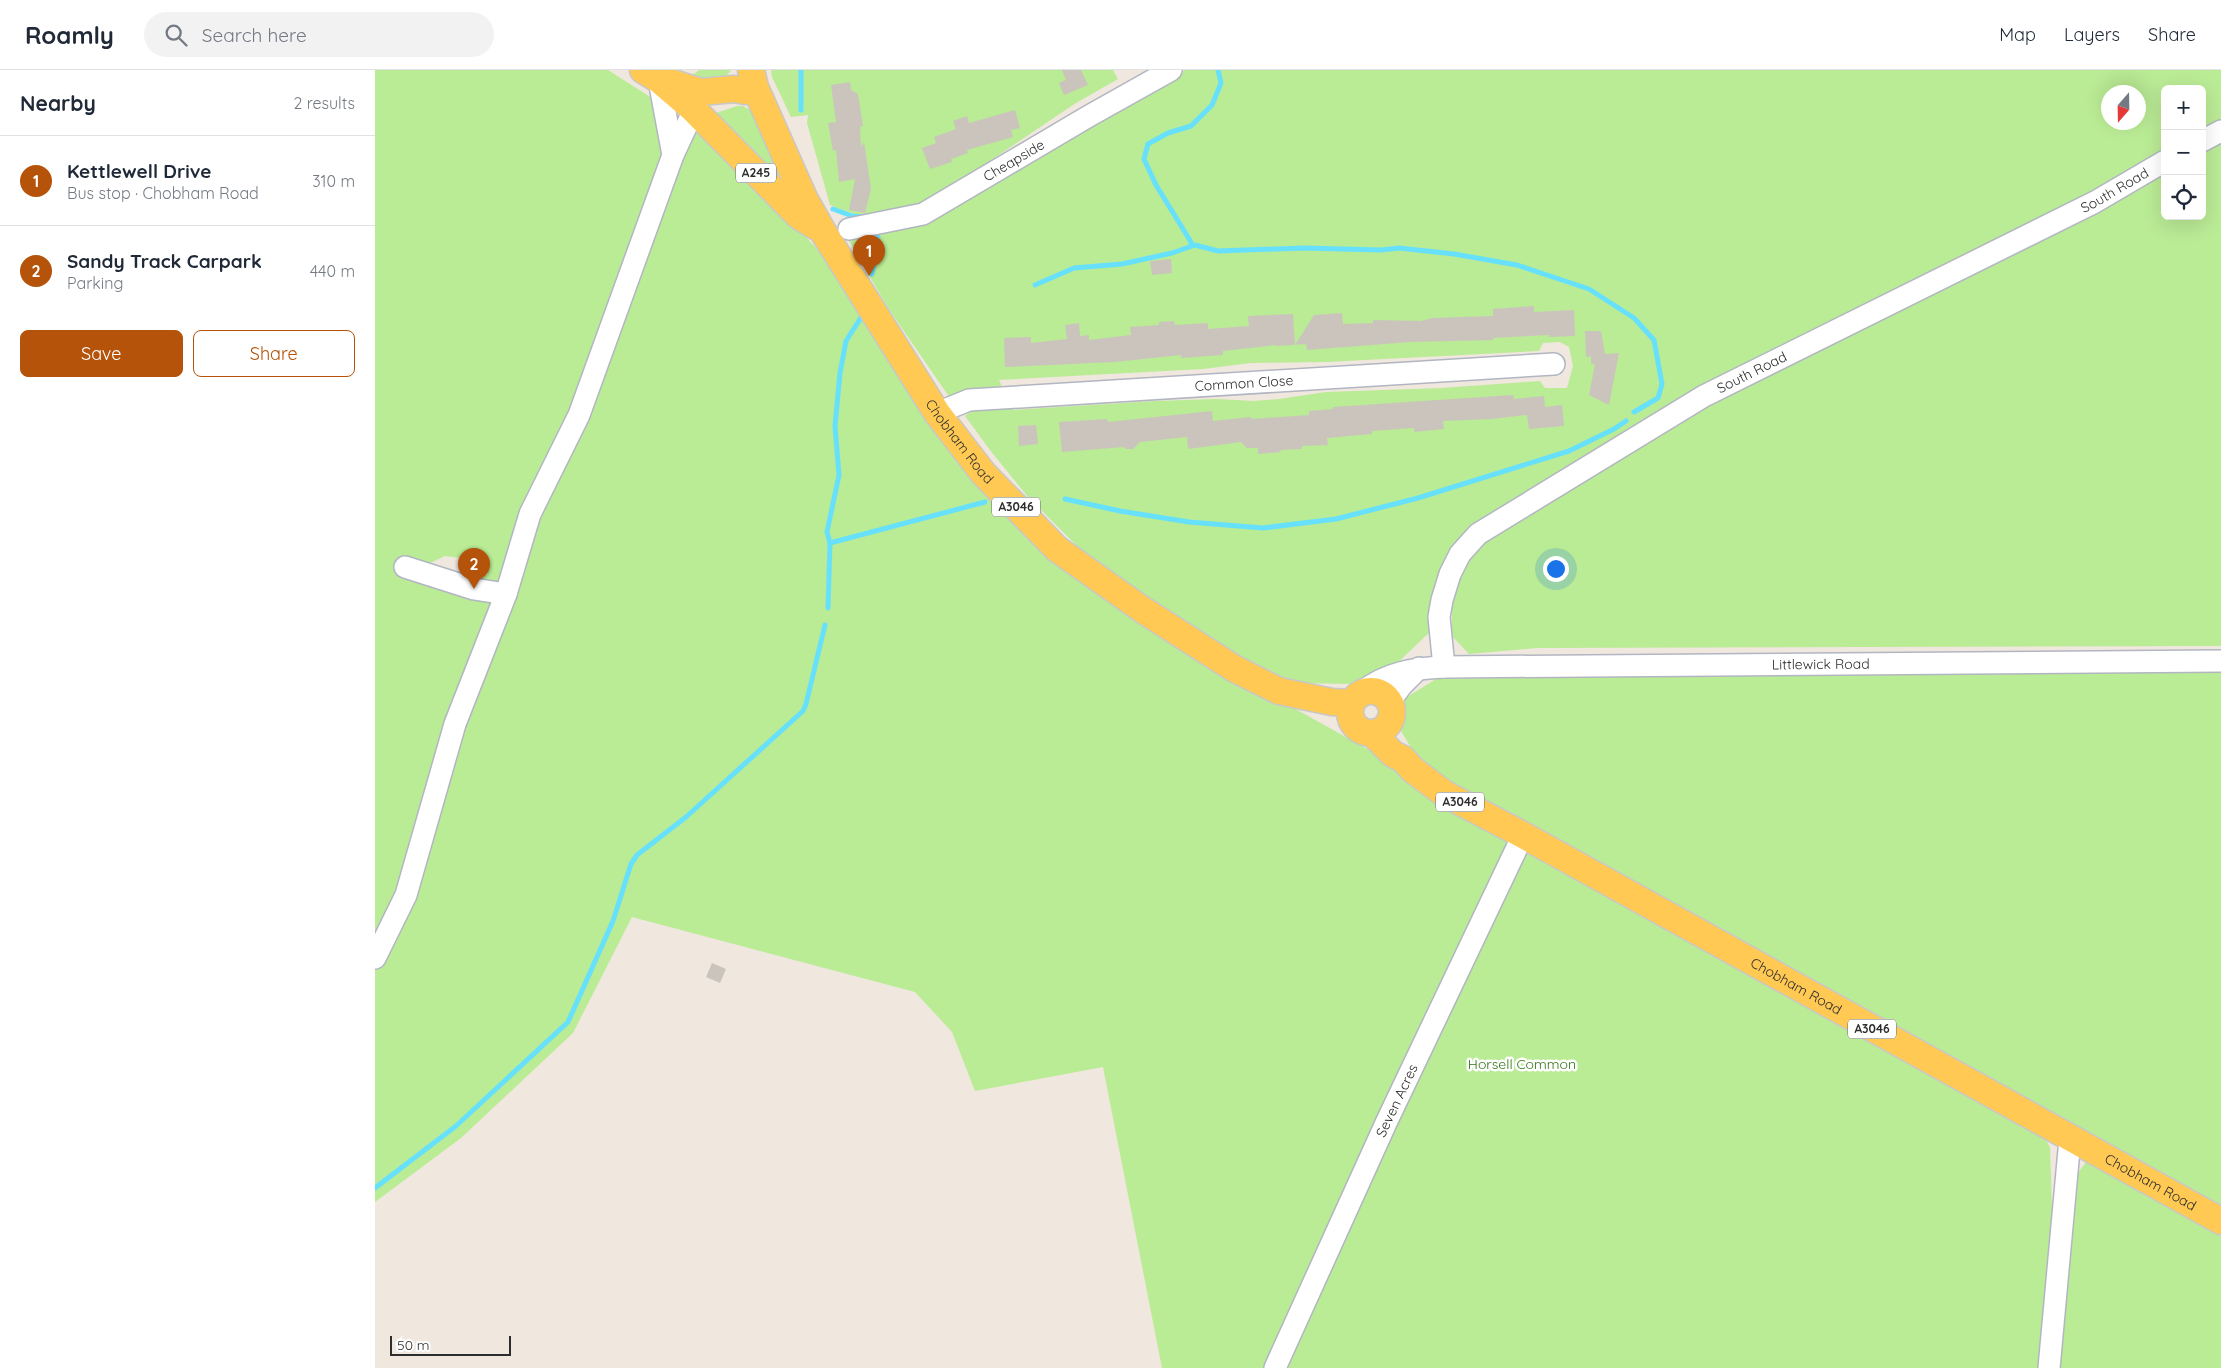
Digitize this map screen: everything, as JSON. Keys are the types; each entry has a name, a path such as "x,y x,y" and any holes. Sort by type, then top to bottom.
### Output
{"main road":[{"path":"651,75 701,92 734,89 750,83"},
{"name":"A245","path":"651,75 694,110 799,216 822,230"},
{"path":"694,110 733,98 750,83"},
{"name":"Chobham Road","path":"750,83 805,200 937,413 983,473 1057,549 1143,610 1235,669 1279,692 1370,713 1393,732 1403,759 1413,770 1445,794 1523,835 2221,1222"}],"street":[{"name":"Cheapside","path":"849,229 923,214 1171,70"},
{"path":"651,75 673,155"},
{"path":"375,958 406,895 455,724 505,594 530,514 579,415 673,155 694,110"},
{"path":"2206,139 2221,131"},
{"name":"South Road","path":"1444,667 1439,617 1442,600 1450,574 1460,554 1478,534 1704,396 2095,202 2161,163"},
{"name":"Common Close","path":"937,413 969,400 1554,364"},
{"path":"405,568 474,589 505,594"},
{"name":"Littlewick Road","path":"1370,713 1371,685 1396,674 1419,668 2221,661"},
{"path":"1370,713 1419,668"},
{"name":"Seven Acres","path":"1275,1368 1386,1123 1523,835"},
{"path":"2049,1368 2070,1139"}],"green space":[{"name":"Horsell Common","path":"375,70 608,70 677,114 744,171 818,250 955,449 1131,617 1403,769 1419,761 1401,731 1404,699 1436,679 2221,669 2221,1368 1162,1368 1103,1067 975,1091 952,1032 915,992 632,917 573,1033 461,1138 375,1202","holes":["445,556 483,561 488,574 451,594 425,585 428,564","2041,1129 2087,1161 2074,1178 2053,1240 2050,1148"]},
{"path":"699,70 731,70 724,79 714,83 690,77"},
{"path":"771,70 1113,70 1118,79 1076,103 933,199 898,212 869,216 845,211 830,205 807,123 808,115 791,117 772,77"},
{"path":"1185,70 2221,70 2221,646 1537,648 1469,654 1452,636 1452,588 1430,632 1395,665 1355,684 1291,683 1247,664 1093,562 1028,497 965,416 978,406 1008,400 1013,410 1155,401 1216,399 1254,401 1326,392 1441,388 1540,381 1545,388 1567,388 1573,366 1569,347 1560,342 1543,343 1539,351 1326,362 1251,363 1203,369 999,380 1003,389 950,398 888,308 848,239 918,220 1089,121"},
{"path":"737,106 743,106 755,113 789,191 710,115"}],"building":[{"path":"1062,70 1081,70 1088,85 1064,95 1059,83 1066,80"},
{"path":"850,82 851,90 858,94 863,126 860,127 861,147 864,142 871,189 865,213 849,210 855,179 839,182 836,150 833,151 828,123 836,122 831,85"},
{"path":"1015,110 1020,128 1011,130 1013,137 967,150 968,153 951,159 952,162 930,169 922,148 936,143 934,137 956,129 953,121 967,116 969,123"},
{"path":"1171,259 1172,273 1152,275 1150,261"},
{"path":"1534,306 1534,312 1574,310 1575,336 1549,337 1549,335 1493,338 1493,340 1410,342 1307,350 1306,344 1295,345 1314,315 1342,313 1343,324 1373,323 1373,320 1421,321 1432,318 1493,316 1493,309"},
{"path":"1293,314 1295,345 1276,345 1223,351 1223,355 1181,358 1181,355 1115,362 1005,367 1004,338 1031,337 1031,343 1067,339 1065,325 1079,323 1080,336 1089,335 1089,340 1131,335 1130,327 1159,325 1159,322 1174,321 1175,325 1208,323 1208,329 1249,326 1248,316"},
{"path":"1585,331 1601,331 1605,354 1619,353 1609,405 1589,395 1595,364 1591,364 1591,356 1586,357"},
{"path":"1513,395 1514,399 1544,396 1545,407 1562,405 1564,426 1529,429 1527,415 1443,421 1444,429 1414,432 1414,428 1372,431 1372,434 1327,438 1328,445 1302,446 1302,449 1258,454 1258,448 1247,448 1241,442 1188,449 1187,437 1140,442 1133,449 1126,449 1124,447 1062,452 1059,422 1107,419 1108,422 1212,411 1213,421 1251,417 1251,419 1309,415 1309,411 1333,409 1333,407"},
{"path":"1036,425 1038,444 1019,446 1018,426"},
{"path":"712,963 726,969 720,983 706,977"}],"waterway":[{"path":"801,70 801,110"},
{"path":"1191,246 1191,242 1156,185 1144,159 1148,144 1168,133 1191,126 1212,105 1221,83 1218,70"},
{"path":"833,209 852,216 864,217"},
{"path":"872,274 878,240 877,229"},
{"path":"1035,285 1074,268 1122,264 1172,253 1195,245 1218,251 1304,248 1381,250 1399,248 1454,254 1517,265 1589,289 1634,318 1654,340 1662,384 1658,398 1634,412"},
{"path":"828,608 830,543 827,532 839,475 835,426 840,373 846,341 860,319"},
{"path":"1065,499 1120,511 1189,522 1263,528 1336,519 1418,498 1569,451 1626,421"},
{"path":"830,543 985,502"},
{"path":"375,1188 456,1126 568,1022 613,921 631,864 637,855 686,817 803,711 825,625"}],"place":[{"name":"Kettlewell Drive","path":"869,276"},
{"name":"Sandy Track Carpark","path":"474,589"}]}
